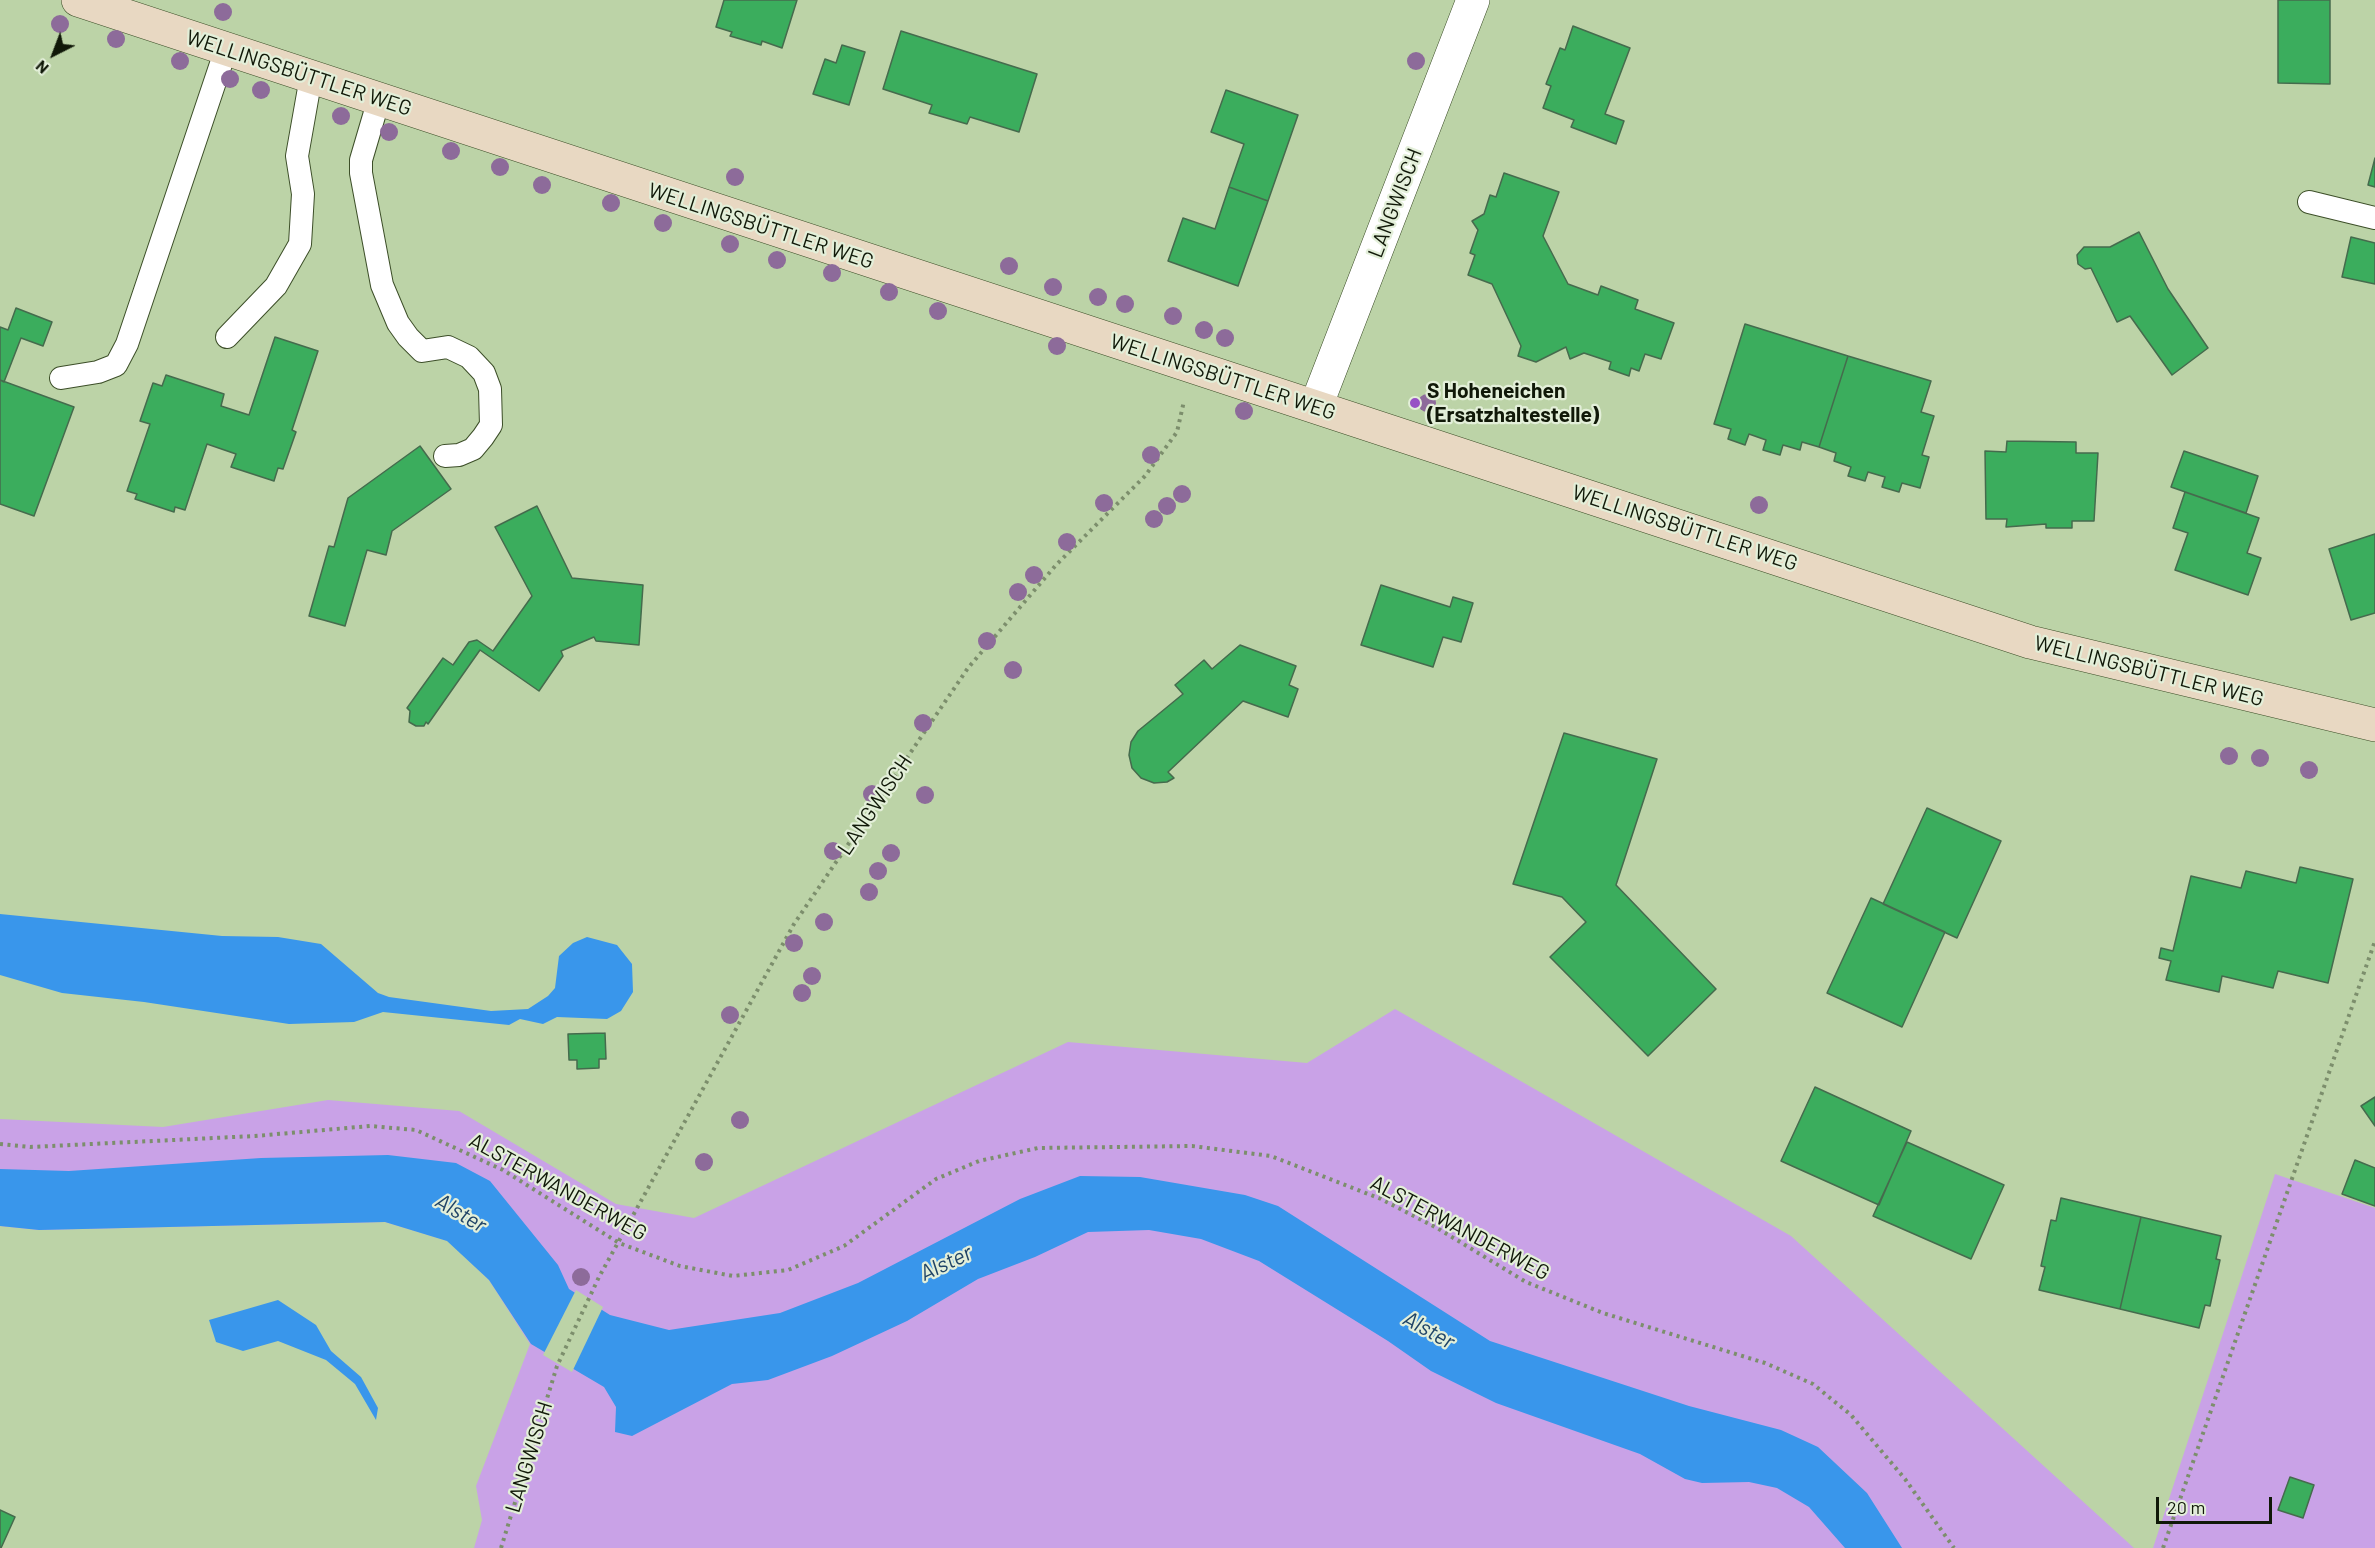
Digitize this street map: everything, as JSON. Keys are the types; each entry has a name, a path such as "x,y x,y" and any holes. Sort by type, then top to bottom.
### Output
{"main road":[{"name":"WELLINGSBÜTTLER WEG","path":"78,0 1192,368 1317,406 2051,648 2375,725"}],"street":[{"name":"LANGWISCH","path":"1317,406 1473,0"}],"lane":[{"path":"61,378 98,372 116,365 127,344 226,49"},
{"path":"227,337 276,286 300,244 303,194 297,156 311,77"},
{"path":"379,99 361,160 361,173 382,285 398,323 422,351 448,347 470,357 484,373 490,389 491,425 473,449 459,455 446,456"},
{"path":"2309,202 2375,218"}],"path":[{"name":"LANGWISCH","path":"501,1548 557,1366 599,1277 794,924 968,668 1056,565 1145,476 1177,432 1192,368"},
{"path":"2163,1548 2375,940"},
{"name":"ALSTERWANDERWEG","path":"0,1144 30,1147 243,1136 370,1126 416,1130 503,1170 619,1243 680,1266 733,1276 788,1270 844,1246 890,1215 936,1179 979,1161 1038,1148 1192,1146 1271,1156 1381,1199 1437,1228 1526,1282 1603,1313 1765,1363 1813,1384 1858,1423 1905,1479 1954,1548"}],"shaded area":[{"path":"1395,1009 1791,1236 2134,1548 474,1548 482,1520 476,1486 530,1344 489,1280 448,1241 385,1222 39,1230 0,1226 0,1119 163,1127 328,1100 459,1111 616,1204 694,1218 1068,1042 1307,1063"},
{"path":"2275,1174 2375,1208 2375,1548 2153,1548"}],"water":[{"path":"0,914 222,936 278,937 321,944 378,993 389,997 491,1011 528,1009 548,996 555,988 559,956 573,943 587,937 617,945 632,964 633,992 621,1011 607,1019 557,1017 543,1024 520,1019 509,1025 383,1012 354,1022 289,1024 144,1002 62,993 0,975"},
{"name":"Alster","path":"388,1155 456,1163 490,1181 558,1265 569,1289 610,1315 669,1330 780,1313 858,1283 1020,1199 1080,1176 1140,1177 1245,1195 1278,1206 1490,1341 1689,1406 1781,1430 1818,1447 1867,1493 1902,1548 1845,1548 1809,1507 1777,1488 1749,1482 1702,1483 1685,1479 1640,1454 1496,1403 1431,1371 1388,1341 1259,1261 1201,1239 1149,1230 1088,1232 1035,1257 978,1279 907,1321 832,1356 768,1380 732,1384 632,1436 615,1432 616,1407 604,1387 531,1344 489,1280 447,1241 385,1222 39,1230 0,1226 0,1169 69,1171 261,1158"},
{"path":"278,1300 316,1325 331,1351 361,1377 378,1408 376,1420 355,1384 326,1360 278,1341 243,1351 216,1342 209,1320"}],"pier":[{"path":"576,1290 603,1307 572,1372 543,1355"}],"building":[{"path":"724,0 797,0 782,48 762,41 761,45 730,36 732,32 716,27"},
{"path":"2278,0 2330,0 2330,84 2278,83"},
{"path":"1573,26 1630,48 1605,114 1624,121 1616,144 1571,127 1574,120 1543,108 1551,86 1546,84 1560,48 1565,50"},
{"path":"901,31 1037,74 1019,132 970,117 967,124 929,113 932,105 883,89"},
{"path":"842,45 865,52 849,105 813,94 825,59 836,63"},
{"path":"1226,90 1298,115 1268,201 1229,187 1244,144 1211,132"},
{"path":"2375,158 2375,187 2368,185"},
{"path":"1504,173 1559,192 1543,236 1568,284 1598,295 1601,286 1638,300 1635,309 1674,323 1661,359 1645,354 1639,371 1631,368 1629,376 1609,369 1611,362 1584,353 1570,359 1566,347 1536,362 1518,356 1521,346 1492,284 1468,275 1475,255 1470,253 1478,230 1472,221 1484,214 1490,195 1496,197"},
{"path":"1229,187 1268,201 1238,286 1168,261 1183,218 1215,229"},
{"path":"2139,232 2168,289 2208,348 2172,375 2130,316 2117,322 2091,268 2085,269 2078,264 2077,255 2084,247 2110,247"},
{"path":"2351,237 2375,243 2375,284 2342,277"},
{"path":"16,308 52,322 43,346 21,338 4,382 0,380 0,327 8,330"},
{"path":"1745,324 1848,356 1819,447 1802,442 1800,450 1783,445 1780,455 1763,450 1766,440 1749,434 1745,445 1728,439 1731,429 1714,424"},
{"path":"275,337 318,351 292,430 296,432 283,469 278,468 274,481 231,467 236,454 207,444 185,510 175,507 174,512 135,499 137,494 127,491 150,424 140,421 153,383 162,386 166,375 224,394 221,406 249,415"},
{"path":"1848,356 1931,381 1921,412 1934,416 1922,455 1929,457 1920,488 1902,483 1899,492 1882,487 1885,477 1868,472 1865,481 1848,476 1851,467 1834,461 1836,453 1819,447"},
{"path":"0,380 74,407 34,516 0,504"},
{"path":"2007,441 2076,442 2076,453 2098,453 2094,521 2072,521 2072,528 2046,528 2046,524 2006,527 2007,519 1986,519 1985,451 2006,452"},
{"path":"420,446 451,489 392,531 386,555 367,550 345,626 309,616 329,546 334,547 348,498"},
{"path":"2184,451 2258,476 2246,513 2171,487"},
{"path":"2185,492 2259,518 2247,553 2261,558 2248,595 2175,570 2188,533 2173,528"},
{"path":"537,506 572,578 643,585 639,645 596,641 594,637 561,651 563,656 539,691 480,650 428,724 426,722 424,726 416,726 409,722 410,711 407,708 443,658 453,665 469,642 477,640 493,651 532,596 495,527"},
{"path":"2375,534 2375,613 2351,620 2329,549"},
{"path":"1381,585 1450,607 1453,597 1473,603 1461,642 1443,637 1433,667 1361,645"},
{"path":"1240,645 1296,666 1289,685 1298,689 1288,717 1243,701 1168,772 1174,778 1167,782 1154,783 1141,778 1132,768 1129,755 1131,742 1138,731 1183,694 1175,685 1204,660 1212,669"},
{"path":"1564,733 1657,759 1616,885 1716,989 1648,1056 1550,957 1586,922 1562,897 1513,884"},
{"path":"1927,808 2001,841 1957,938 1883,904"},
{"path":"2300,867 2353,879 2328,983 2278,971 2273,988 2222,976 2219,992 2166,980 2171,961 2159,958 2161,948 2173,951 2191,876 2241,888 2246,871 2296,883"},
{"path":"1871,898 1945,932 1902,1027 1827,993"},
{"path":"605,1033 606,1059 599,1059 599,1068 577,1069 577,1060 569,1060 568,1034"},
{"path":"1815,1087 1911,1131 1879,1205 1781,1161"},
{"path":"2375,1097 2375,1126 2361,1106"},
{"path":"1907,1142 2004,1185 1971,1259 1873,1216"},
{"path":"2355,1160 2375,1168 2375,1206 2342,1194"},
{"path":"2061,1198 2141,1217 2120,1309 2039,1290 2045,1267 2041,1266 2051,1220 2056,1221"},
{"path":"2141,1217 2221,1236 2216,1259 2220,1260 2210,1306 2205,1305 2199,1328 2120,1309"},
{"path":"2290,1477 2314,1485 2303,1518 2278,1510"},
{"path":"0,1510 15,1517 1,1548 0,1548"}],"place":[{"name":"S Hoheneichen (Ersatzhaltestelle)","path":"1415,403"}]}
